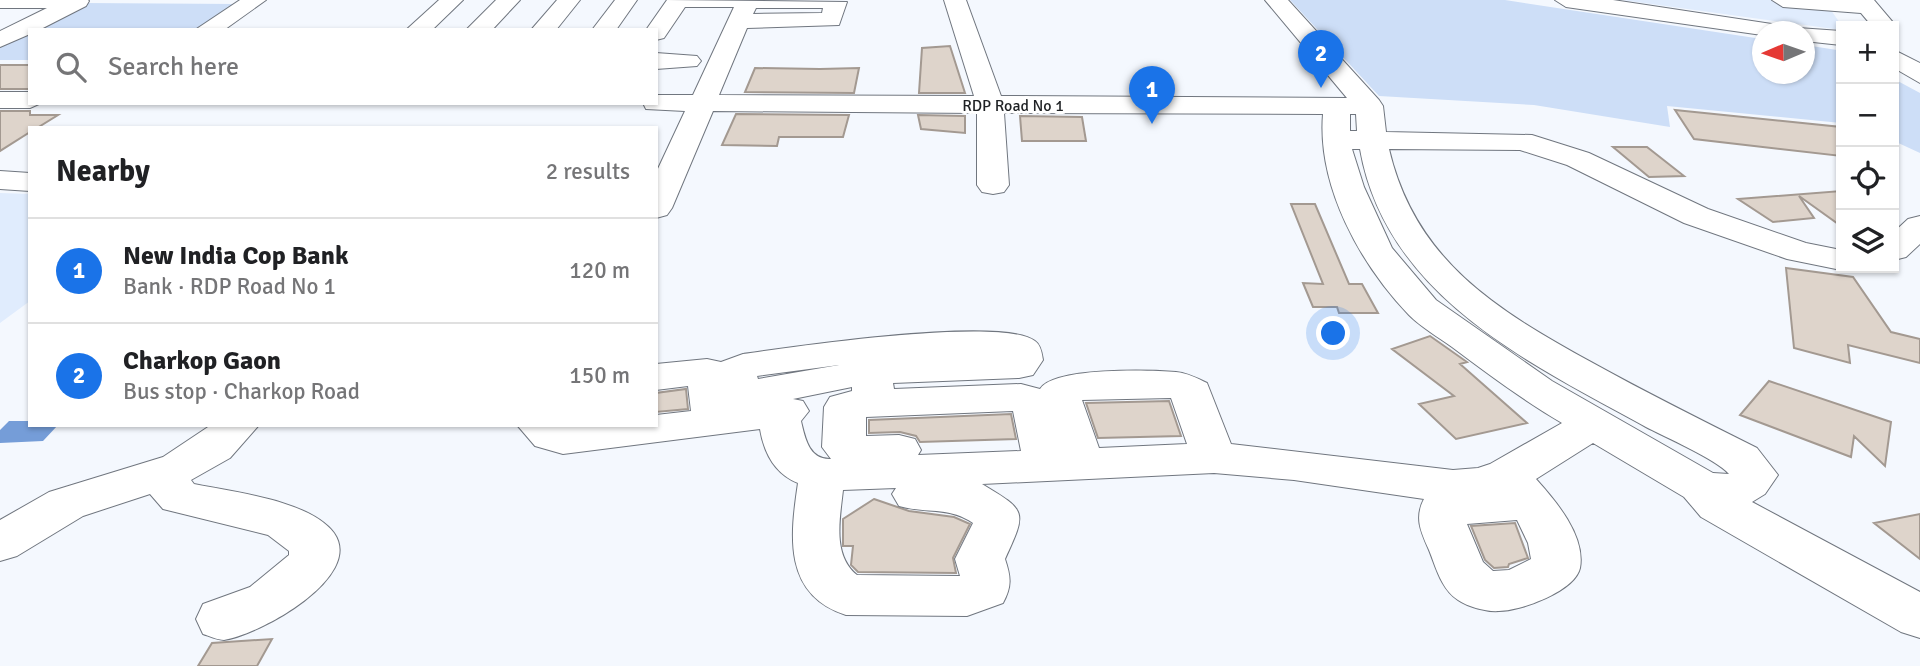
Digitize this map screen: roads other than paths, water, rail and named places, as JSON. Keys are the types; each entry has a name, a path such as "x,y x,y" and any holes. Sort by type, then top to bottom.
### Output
{"street":[{"path":"210,28 255,0"},
{"path":"420,28 452,0"},
{"path":"480,28 509,0"},
{"path":"544,28 569,0"},
{"path":"605,28 626,0"},
{"path":"658,30 678,0 745,8 658,203"},
{"path":"955,0 990,104 993,185"},
{"path":"1250,0 1353,123 1348,187 1376,251 1401,285 1423,308 1486,355 1590,423 1700,486 1729,512 1920,617"},
{"path":"1276,0 1353,123 1403,226 1441,278 1495,324 1598,383 1741,459 1755,475 1744,489 1730,493 1700,486"},
{"path":"1566,0 1752,27"},
{"path":"1783,0 1858,9 1876,21"},
{"path":"7,2 73,1"},
{"path":"0,40 73,1"},
{"path":"1815,35 1836,37"},
{"path":"1899,46 1920,75"},
{"path":"658,61 688,61"},
{"name":"RDP Road No 1","path":"658,103 990,104 1353,123 1522,141 1578,159 1696,216 1798,251 1836,259"},
{"path":"0,180 28,182"},
{"path":"1899,245 1920,226"},
{"path":"658,377 707,371 714,423"},
{"path":"540,427 550,436 563,439 714,423 778,413 876,376"},
{"path":"1057,458 1059,392 1069,387 1177,386 1192,392 1214,458"},
{"path":"778,413 790,458 821,487 1057,458 1214,458 1269,460 1443,485 1478,484 1517,489 1590,423"},
{"path":"0,543 66,504 179,468 214,447 237,427"},
{"path":"160,475 179,497 283,521 315,544 312,565 268,601 222,619"}],"water":[{"path":"9,421 28,421 28,427 56,427 43,441 0,443 0,430"}],"place":[{"name":"Charkop Gaon","path":"1321,88"},
{"name":"New India Cop Bank","path":"1152,124"}]}
